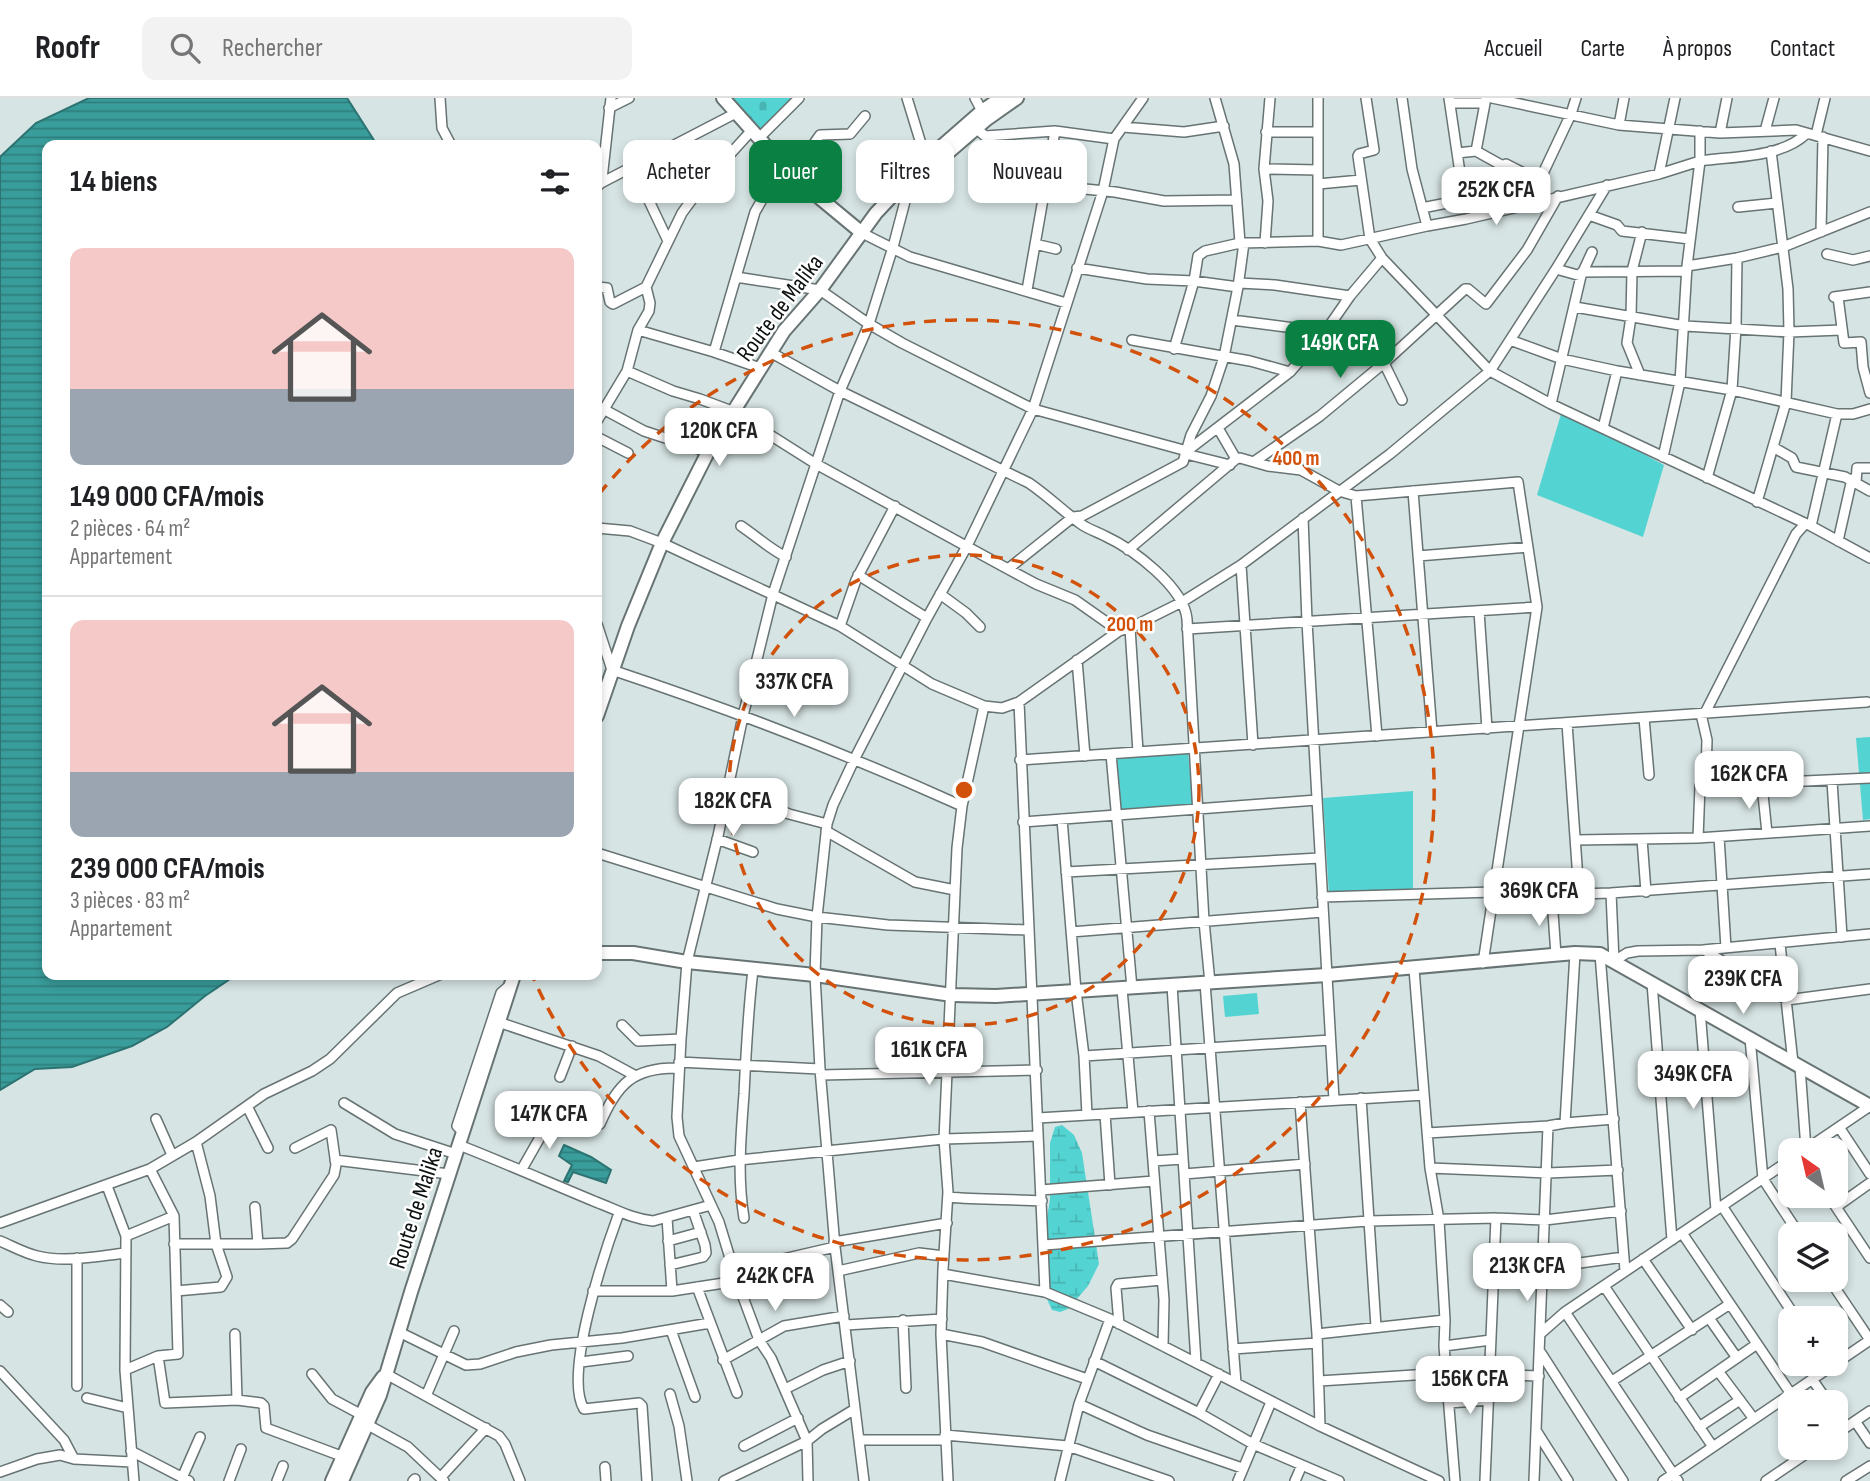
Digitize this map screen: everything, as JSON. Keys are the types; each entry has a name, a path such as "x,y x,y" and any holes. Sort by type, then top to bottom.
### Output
{"main road":[{"path":"723,98 761,140"},
{"name":"Route de Malika","path":"949,140 1001,98"},
{"name":"Route de Malika","path":"954,148 1017,98"},
{"path":"826,203 862,233"},
{"name":"Route de Malika","path":"602,701 662,543 708,452 784,331 820,289 885,203"},
{"name":"Route de Malika","path":"862,233 881,219 896,203"},
{"path":"602,953 633,953 952,995 1031,995 1414,969 1575,953 1600,954 1870,1106"},
{"name":"Route de Malika","path":"342,1481 386,1374 512,980"},
{"name":"Route de Malika","path":"332,1481 365,1420"}],"street":[{"path":"440,98 442,128 448,140"},
{"path":"602,159 611,98"},
{"path":"608,108 629,98"},
{"path":"602,414 627,371 638,330 650,306 646,288 678,219 704,183 799,98"},
{"path":"907,98 920,140"},
{"path":"975,98 982,111"},
{"path":"864,1481 834,1245 820,1072 815,975 817,917 827,828 833,805 855,758 967,546 1033,409 1103,191 1114,139 1143,98"},
{"path":"1008,569 1073,517 1082,516 1180,465 1191,435 1211,396 1224,357 1232,320 1239,285 1242,243 1234,164 1215,98"},
{"path":"1265,243 1268,201 1264,169 1270,98"},
{"path":"1318,98 1318,241"},
{"path":"1366,98 1374,150 1358,155 1370,239 1382,258 1490,371 1551,404 1808,525 1870,558"},
{"path":"1402,98 1412,169 1426,226"},
{"path":"1529,203 1576,98"},
{"path":"1619,125 1624,98"},
{"path":"1659,174 1675,98"},
{"path":"1720,133 1727,98"},
{"path":"1765,131 1774,98"},
{"path":"1821,232 1815,135 1825,98"},
{"path":"1464,200 1450,101 1488,100 1619,125 1720,133 1796,130 1870,151"},
{"path":"1476,151 1488,100"},
{"path":"684,140 736,113"},
{"path":"816,140 820,135 850,134 865,116"},
{"path":"1124,127 1184,132 1224,126"},
{"path":"977,129 985,136 1055,131 1114,139"},
{"path":"1053,140 1055,131"},
{"path":"1663,457 1680,382 1687,268 1700,161 1700,131"},
{"path":"1266,132 1318,132"},
{"path":"1174,349 1200,254 1211,248 1242,243 1318,241 1340,245 1659,174 1700,161 1771,151 1815,135"},
{"path":"1457,153 1476,151 1539,181"},
{"path":"1757,502 1786,402 1789,332 1788,289 1771,151"},
{"path":"1502,210 1496,181 1503,166"},
{"path":"1264,169 1318,170"},
{"path":"602,183 623,172"},
{"path":"1318,184 1361,180"},
{"path":"602,528 630,531 662,543 840,626 932,684 984,706 1002,708 1019,702 1119,631 1182,602 1241,565 1390,454 1490,371 1608,185"},
{"path":"1087,189 1164,201 1237,200"},
{"path":"1422,208 1497,193"},
{"path":"1255,461 1320,416 1384,363 1465,289 1483,304 1488,302 1527,250 1559,196"},
{"path":"650,203 668,241"},
{"path":"714,352 755,212 760,203"},
{"path":"808,1481 807,1441 760,1340 711,1205 679,1136 679,1065 687,962 773,594 840,391 869,324 905,203"},
{"path":"1027,290 1042,203"},
{"path":"1738,207 1777,203"},
{"path":"1556,269 1582,274 1687,268 1783,247 1870,212"},
{"path":"1590,215 1617,225 1622,231 1690,239"},
{"path":"1640,375 1627,343 1631,317 1632,271 1642,232"},
{"path":"862,233 910,257 1066,303"},
{"path":"1035,244 1056,248"},
{"path":"1551,404 1582,274 1592,252"},
{"path":"1827,254 1853,260 1870,256"},
{"path":"1186,452 1290,372 1325,332 1350,296 1382,258"},
{"path":"1707,478 1732,390 1737,258"},
{"path":"1077,268 1147,279 1275,285 1350,296"},
{"path":"736,277 820,289 869,324 902,343 1033,409 1186,452 1233,462 1255,461 1268,466 1301,470 1339,491 1356,496 1518,482 1537,607 1483,963"},
{"path":"602,288 607,288 611,304 646,288"},
{"path":"1870,292 1835,297 1844,344 1861,342 1863,367 1870,393"},
{"path":"1575,307 1685,326 1789,332 1842,330"},
{"path":"1232,320 1325,332"},
{"path":"638,330 760,368"},
{"path":"1132,340 1250,361 1290,372"},
{"path":"1510,340 1562,359 1732,390 1837,414 1853,414 1870,409"},
{"path":"770,352 840,391 1004,471 1051,498 1089,529 1128,550 1158,574 1182,602 1187,629 1210,1049 1236,1383"},
{"path":"1384,363 1402,400"},
{"path":"627,371 673,391 732,411 816,464 1036,584 1075,600 1119,631"},
{"path":"1603,428 1617,371"},
{"path":"605,410 644,430 708,452"},
{"path":"1698,838 1700,786 1706,773 1707,740 1703,714 1796,534 1808,525 1837,414"},
{"path":"1218,428 1233,462"},
{"path":"602,440 628,453"},
{"path":"1773,447 1792,458 1796,467 1854,481 1870,491"},
{"path":"1128,550 1233,462"},
{"path":"1838,541 1857,468 1870,467"},
{"path":"1413,491 1432,732"},
{"path":"1356,496 1377,736"},
{"path":"840,626 858,575 895,506"},
{"path":"1304,517 1307,621 1334,1100"},
{"path":"741,526 769,545 773,551 786,557"},
{"path":"1418,556 1528,547"},
{"path":"1241,565 1253,745"},
{"path":"858,575 927,618"},
{"path":"940,594 980,627"},
{"path":"1187,629 1537,607"},
{"path":"1479,611 1487,729"},
{"path":"1130,628 1138,752"},
{"path":"602,647 612,670 855,758 962,806"},
{"path":"1077,660 1085,756"},
{"path":"1019,702 1045,1292"},
{"path":"1020,760 1867,702"},
{"path":"948,1481 942,1319 948,1197 944,1139 953,928 962,806 984,706"},
{"path":"1644,718 1649,775"},
{"path":"1567,723 1579,894"},
{"path":"1111,754 1126,928 1127,1055 1133,1112"},
{"path":"1700,786 1870,778"},
{"path":"1832,781 1842,937"},
{"path":"1762,785 1767,833"},
{"path":"729,789 827,828 915,882 955,890"},
{"path":"1023,822 1317,800"},
{"path":"1062,819 1087,1115"},
{"path":"1576,839 1698,838 1870,826"},
{"path":"1719,837 1726,948"},
{"path":"717,839 753,852"},
{"path":"1642,839 1646,892"},
{"path":"602,855 777,909 817,917 888,925 1027,930"},
{"path":"1066,872 1320,858"},
{"path":"1492,907 1579,894 1646,892 1870,874"},
{"path":"1322,897 1494,892"},
{"path":"1611,893 1614,961 1627,953 1639,951 1703,950 1870,934"},
{"path":"1552,899 1556,956"},
{"path":"1071,932 1323,912"},
{"path":"1780,944 1805,1138"},
{"path":"1703,950 1787,1000 1870,989"},
{"path":"1565,1123 1575,953"},
{"path":"1600,954 1626,1271"},
{"path":"1414,969 1430,1168 1439,1220 1444,1346 1455,1481"},
{"path":"744,1218 739,1160 753,970"},
{"path":"0,1223 150,1169 196,1142 264,1094 301,1077 330,1059 397,993 427,980"},
{"path":"459,1143 457,1126 477,1064 502,993 512,980"},
{"path":"1652,983 1672,1240"},
{"path":"1172,985 1196,1362"},
{"path":"1700,1010 1719,1208 1788,1306"},
{"path":"498,1022 599,1056 634,1075"},
{"path":"622,1025 638,1041 681,1040"},
{"path":"1750,1038 1763,1179 1791,1222"},
{"path":"1084,1056 1330,1040"},
{"path":"560,1077 572,1046"},
{"path":"600,1124 619,1089 634,1075 679,1065 746,1066 820,1072 1037,1070"},
{"path":"1038,1118 1424,1094"},
{"path":"1360,1098 1376,1327"},
{"path":"1300,1102 1317,1339 1320,1426"},
{"path":"344,1103 395,1134 459,1143 619,1213 653,1221 711,1205"},
{"path":"247,1106 268,1147"},
{"path":"1822,1138 1870,1106"},
{"path":"1149,1111 1162,1280 1163,1346"},
{"path":"1105,1114 1110,1185"},
{"path":"522,1169 551,1118"},
{"path":"156,1119 172,1156"},
{"path":"1427,1133 1614,1119"},
{"path":"1534,1481 1548,1126"},
{"path":"1839,1127 1870,1174"},
{"path":"174,1244 287,1243 331,1180 335,1170 331,1130 295,1148"},
{"path":"694,1167 944,1139 1038,1136"},
{"path":"176,1291 221,1287 227,1277 216,1244 210,1196 196,1142"},
{"path":"1153,1161 1183,1159"},
{"path":"335,1160 449,1174"},
{"path":"1184,1174 1305,1164"},
{"path":"1430,1168 1548,1173 1618,1170"},
{"path":"1541,1334 1566,1312 1778,1168"},
{"path":"125,1370 158,1356 178,1354 173,1216 150,1169"},
{"path":"1041,1190 1154,1181"},
{"path":"1848,1199 1870,1183"},
{"path":"107,1186 126,1236 125,1370 134,1481"},
{"path":"948,1197 1042,1201"},
{"path":"255,1207 258,1244"},
{"path":"1837,1208 1866,1242 1870,1258"},
{"path":"670,1265 703,1257 707,1249 693,1210"},
{"path":"1044,1245 1309,1224 1496,1218 1545,1220 1621,1211"},
{"path":"619,1213 593,1291 582,1342 578,1392 584,1409 639,1403 642,1406 647,1481"},
{"path":"126,1236 173,1216"},
{"path":"667,1218 672,1291"},
{"path":"1485,1481 1496,1218"},
{"path":"735,1269 834,1245 947,1223"},
{"path":"668,1241 701,1232"},
{"path":"1682,1233 1788,1390"},
{"path":"0,1241 38,1256 78,1258 126,1253"},
{"path":"838,1271 919,1253 944,1255"},
{"path":"1543,1268 1624,1257"},
{"path":"77,1386 78,1258"},
{"path":"1643,1259 1692,1330"},
{"path":"943,1274 1045,1292 1114,1321 1271,1402 1439,1481"},
{"path":"1060,1481 1087,1379 1114,1321 1118,1284 1162,1280"},
{"path":"593,1291 672,1291 737,1281"},
{"path":"1604,1286 1713,1447"},
{"path":"696,1287 737,1393"},
{"path":"1838,1292 1870,1340 1848,1354"},
{"path":"1612,1381 1730,1304"},
{"path":"1566,1312 1676,1477"},
{"path":"1709,1318 1737,1358"},
{"path":"723,1360 790,1324 845,1320 942,1319"},
{"path":"904,1320 906,1388"},
{"path":"1233,1349 1317,1339 1376,1327 1445,1321"},
{"path":"399,1332 466,1365 480,1364 540,1347 710,1323"},
{"path":"671,1330 695,1397"},
{"path":"426,1396 454,1331"},
{"path":"235,1334 237,1400"},
{"path":"942,1334 982,1342 1087,1379"},
{"path":"1444,1346 1491,1340"},
{"path":"1679,1398 1757,1344"},
{"path":"1540,1352 1623,1481"},
{"path":"158,1356 165,1404 237,1400 264,1406 266,1428 344,1457"},
{"path":"581,1362 628,1356"},
{"path":"785,1389 823,1370 850,1361"},
{"path":"1094,1361 1199,1413 1253,1444 1339,1481"},
{"path":"0,1371 64,1440 74,1458"},
{"path":"1718,1371 1754,1419"},
{"path":"1319,1381 1446,1373 1539,1376"},
{"path":"312,1374 332,1399 408,1447 443,1479 486,1428"},
{"path":"386,1374 499,1436 520,1481"},
{"path":"1199,1413 1219,1374"},
{"path":"1797,1390 1816,1376"},
{"path":"1812,1379 1820,1390"},
{"path":"670,1394 679,1426 687,1481"},
{"path":"88,1398 128,1408"},
{"path":"1449,1403 1489,1400"},
{"path":"1699,1427 1740,1400"},
{"path":"1238,1481 1271,1402"},
{"path":"1663,1481 1676,1477 1713,1447 1778,1403"},
{"path":"1079,1404 1147,1435 1242,1468"},
{"path":"724,1481 807,1441 855,1409"},
{"path":"1848,1425 1870,1410"},
{"path":"744,1446 798,1418"},
{"path":"1854,1421 1870,1443"},
{"path":"1536,1431 1568,1481"},
{"path":"131,1451 186,1479 200,1437"},
{"path":"859,1440 946,1437 1068,1446 1139,1476 1169,1481"},
{"path":"229,1481 242,1449"},
{"path":"1,1475 46,1457 60,1455 132,1462"},
{"path":"1766,1481 1797,1460"},
{"path":"1296,1481 1302,1465"},
{"path":"277,1481 283,1466"},
{"path":"1846,1481 1870,1466"},
{"path":"605,1467 606,1481"}],"green space":[{"path":"733,98 794,98 761,132"},
{"path":"1561,414 1664,465 1643,537 1537,495"},
{"path":"1870,737 1870,819 1863,820 1856,738"},
{"path":"1188,752 1193,804 1119,811 1114,759"},
{"path":"1413,791 1413,894 1329,895 1323,798"},
{"path":"1257,993 1259,1014 1225,1017 1223,996"},
{"path":"1062,1125 1074,1135 1082,1153 1099,1264 1088,1286 1068,1309 1060,1312 1052,1310 1046,1297 1045,1231 1050,1199 1050,1143 1055,1127"}],"shaded area":[{"path":"89,98 347,98 374,140 42,140 42,980 229,980 167,1027 132,1046 72,1067 35,1069 0,1090 0,157 36,123"},
{"path":"564,1145 611,1170 606,1183 573,1172 568,1182 564,1181 572,1165 559,1156"}]}
